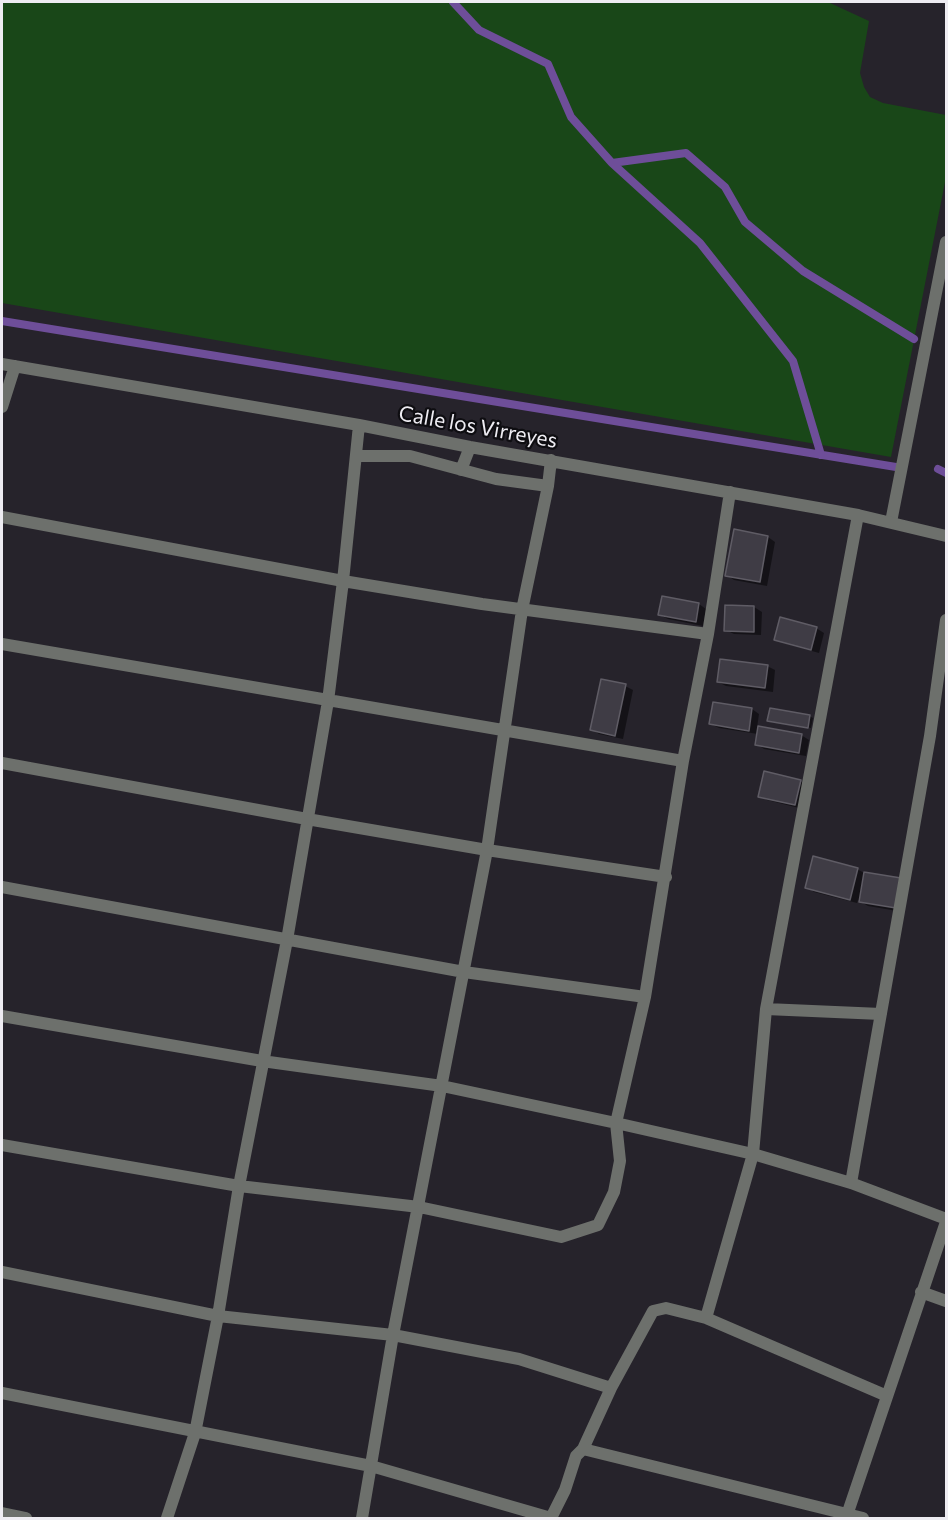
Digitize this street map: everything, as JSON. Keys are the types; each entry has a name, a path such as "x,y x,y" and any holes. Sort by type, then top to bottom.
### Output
{"street":[{"path":"891,522 946,242"},
{"name":"Calle los Virreyes","path":"2,363 359,424 470,447 858,514 946,536"},
{"path":"2,407 15,366"},
{"path":"167,1518 195,1432 218,1316 262,1061 287,940 328,701 359,424"},
{"path":"461,470 470,447"},
{"path":"357,456 410,456 496,479 548,486"},
{"path":"362,1518 393,1335 487,850 522,610 548,486 551,460"},
{"path":"2,1145 239,1186 418,1207 561,1238 598,1225 614,1192 620,1161 616,1123 645,997 683,761 708,634 730,492"},
{"path":"706,1318 753,1154 766,1009 858,514"},
{"path":"2,518 343,581 522,610 708,634"},
{"path":"851,1183 930,736 946,620"},
{"path":"2,644 503,732 683,761"},
{"path":"2,763 487,850 666,877"},
{"path":"2,887 464,972 645,997"},
{"path":"766,1009 881,1014"},
{"path":"2,1016 262,1061 442,1086 616,1123 753,1154 851,1183 946,1220 847,1516"},
{"path":"2,1272 218,1316 393,1335 519,1359 611,1388"},
{"path":"921,1292 946,1301"},
{"path":"2,1393 371,1466 551,1518 565,1490 576,1456 583,1449 611,1388 653,1311 666,1308 706,1318 887,1396"},
{"path":"583,1449 847,1516 863,1518"},
{"path":"2,1513 26,1518"}],"green space":[{"path":"2,2 828,2 869,21 860,73 870,97 883,103 946,115 946,177 891,457 2,303"}],"building":[{"path":"734,529 768,536 760,582 725,576"},
{"path":"662,596 699,603 696,622 658,615"},
{"path":"725,605 754,606 754,632 724,631"},
{"path":"780,617 817,627 811,650 774,640"},
{"path":"720,659 768,665 765,688 717,682"},
{"path":"601,679 626,684 615,736 590,730"},
{"path":"713,702 752,708 749,731 709,724"},
{"path":"770,708 810,715 808,728 767,721"},
{"path":"758,726 802,734 799,753 755,745"},
{"path":"764,771 801,780 795,805 758,797"},
{"path":"813,856 858,868 850,900 805,888"},
{"path":"864,872 901,878 896,908 859,902"}],"waterway":[{"path":"453,2 479,30 548,64 571,117 612,163 686,153 725,187 745,222 803,271 914,339"},
{"path":"612,163 700,243 793,361 821,455"},
{"path":"2,321 896,467"},
{"path":"938,469 946,473"}]}
